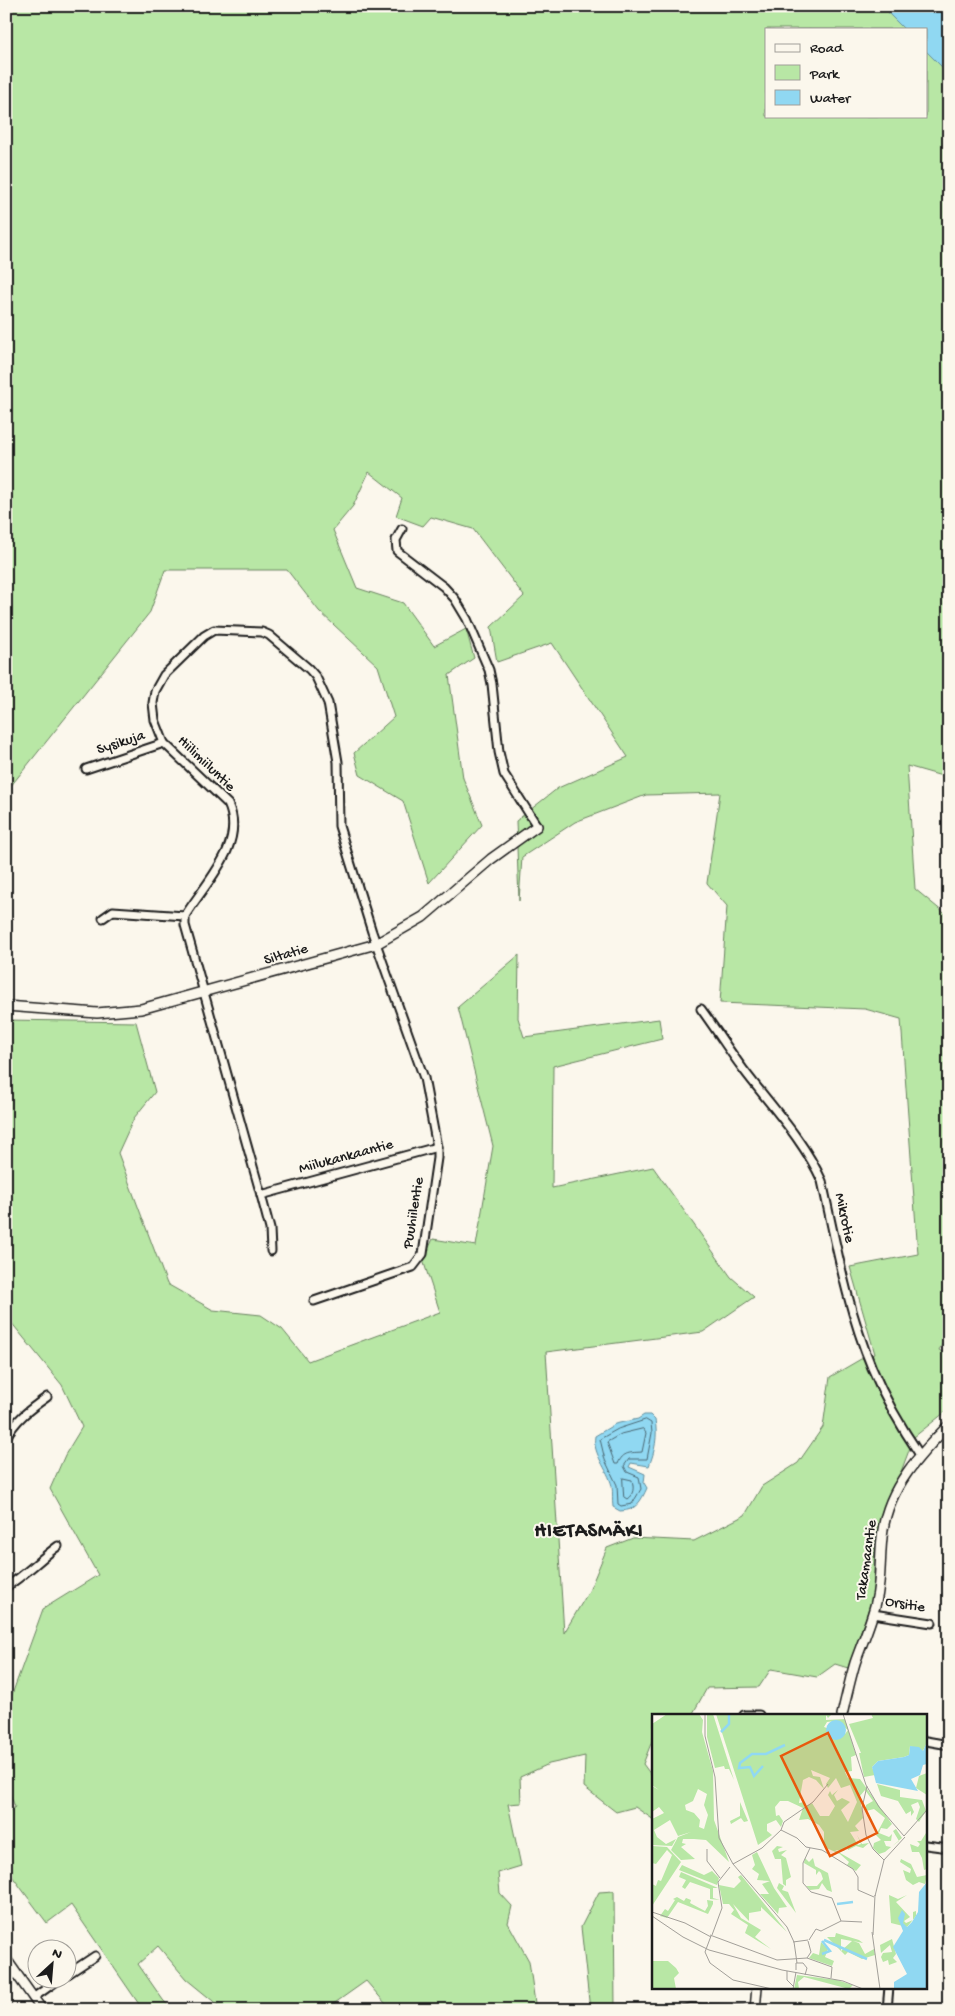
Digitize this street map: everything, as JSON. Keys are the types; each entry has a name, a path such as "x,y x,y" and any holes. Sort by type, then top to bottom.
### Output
{"street":[{"path":"402,528 396,540 397,551 444,587 456,599 483,654 492,684 499,752 504,774 537,826"},
{"name":"Hiilimiiluntie","path":"185,916 228,852 234,833 234,822 228,804 164,743 155,720 153,703 155,692 164,675 204,636 214,630 262,632 269,635 309,668 328,703 337,754 340,792 339,826 376,944"},
{"name":"Sysikuja","path":"86,769 164,743"},
{"name":"Siltatie","path":"6,1006 97,1013 154,1006 376,944 423,917 491,859 537,826"},
{"path":"103,918 113,911 185,916 185,925 203,992 270,1229 271,1251"},
{"path":"376,944 424,1078 437,1147"},
{"name":"Mikrotie","path":"701,1008 741,1066 802,1145 814,1164 822,1181 852,1310 872,1368 896,1419 920,1455"},
{"name":"Miilukankaantie","path":"260,1195 437,1147"},
{"name":"Puuhiilentie","path":"314,1302 414,1268 423,1254 437,1147"},
{"path":"6,1438 16,1423 30,1409 47,1397"},
{"name":"Takamaantie","path":"842,1714 854,1665 873,1614 880,1586 883,1528 890,1505 899,1485 920,1455 949,1425"},
{"path":"6,1587 24,1575 58,1546"},
{"name":"Orsitie","path":"873,1614 932,1623"},
{"path":"928,1741 949,1745"},
{"path":"928,1845 949,1848"},
{"path":"78,1967 95,1956"},
{"path":"6,1959 42,2010"},
{"path":"33,1998 47,1988"},
{"path":"755,2010 757,1988"},
{"path":"887,2010 889,1988"},
{"path":"680,2010 691,2008 743,2010"}],"green space":[{"path":"6,6 889,6 890,14 903,28 765,28 765,118 928,118 928,53 949,74 949,778 907,766 915,889 949,917 949,1332 939,1350 949,1356 949,1409 914,1437 875,1541 873,1597 848,1668 835,1664 817,1677 771,1669 759,1687 707,1688 693,1714 652,1714 652,1741 643,1764 652,1776 652,1819 635,1807 616,1812 584,1787 585,1756 549,1764 520,1777 521,1803 508,1804 521,1866 498,1873 500,1893 512,1906 508,1923 529,1961 536,2010 391,2010 366,1981 325,2010 224,2010 186,1979 158,1946 138,1964 172,2010 143,2010 71,1905 47,1923 6,1868 6,1814 15,1807 6,1783 6,1711 43,1609 98,1575 50,1489 65,1455 82,1427 62,1385 6,1316 6,1020 136,1022 155,1092 134,1118 118,1153 167,1284 213,1310 261,1315 282,1329 308,1361 440,1312 423,1260 433,1239 476,1246 493,1146 458,1007 519,955 518,1018 524,1037 659,1019 662,1039 553,1066 552,1188 653,1167 731,1277 754,1297 703,1332 546,1352 564,1633 589,1591 607,1548 633,1538 694,1541 745,1515 762,1486 798,1463 823,1427 830,1377 861,1359 875,1354 850,1267 918,1254 901,1019 865,1009 720,1003 727,906 707,883 720,793 646,795 575,822 522,857 519,901 516,821 558,788 628,757 552,643 497,662 491,627 524,596 473,529 431,517 423,526 396,516 402,498 369,472 353,506 333,530 357,588 403,603 434,646 466,629 474,658 449,675 463,778 482,825 429,883 403,801 360,775 354,753 394,717 378,666 319,611 287,570 165,570 150,612 6,792"},
{"path":"614,1891 615,2010 590,2010 581,1927 599,1892"}],"water":[{"path":"889,6 949,6 949,74 928,53 928,28 903,28 889,14"},
{"path":"644,1415 650,1415 655,1420 656,1438 653,1455 649,1466 631,1463 629,1467 645,1474 644,1483 647,1488 640,1501 634,1507 626,1511 620,1511 613,1507 612,1486 598,1455 595,1436 615,1424 638,1419"}],"district":[{"name":"HIETASMÄKI","path":"589,1532"}]}
